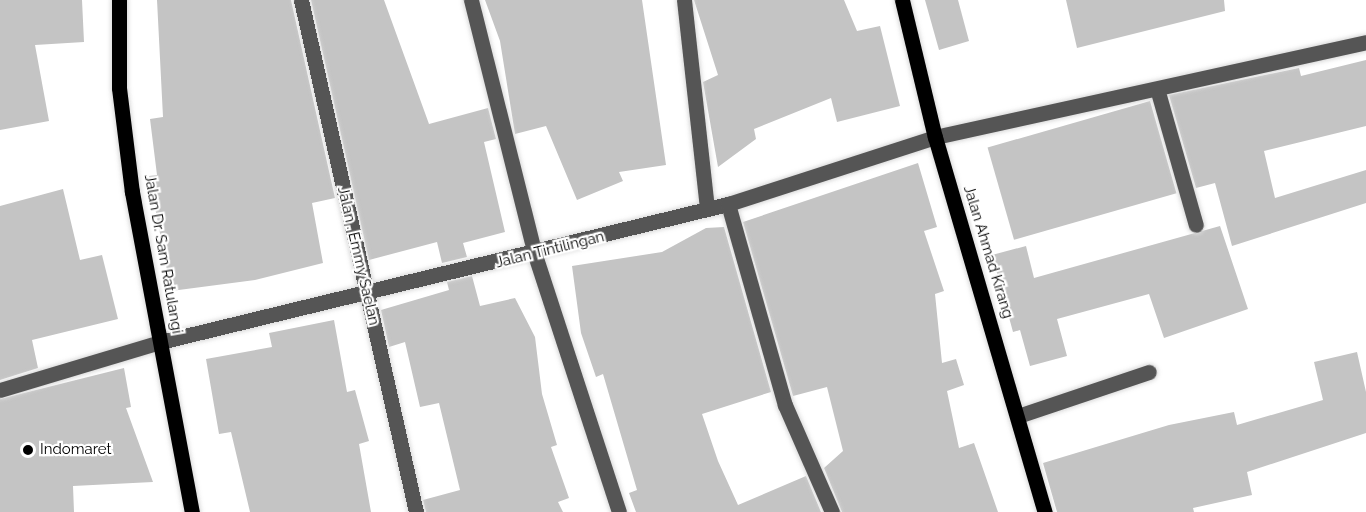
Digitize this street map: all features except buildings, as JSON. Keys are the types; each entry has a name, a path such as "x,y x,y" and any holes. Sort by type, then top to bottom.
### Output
{"main road":[{"name":"Jalan Dr. Sam Ratulangi","path":"119,0 119,88 160,342 192,512"},
{"name":"Jalan Ahmad Kirang","path":"902,0 935,137 1045,512"}],"street":[{"name":"Jalan . Emmy Saelan","path":"301,0 416,512"},
{"path":"471,0 535,255 619,512"},
{"path":"684,0 707,207"},
{"name":"Jalan Tintilingan","path":"0,390 160,342 535,255 707,207 728,204 935,137 1158,92 1366,42"},
{"path":"1158,92 1196,225"},
{"path":"728,204 785,405 832,512"},
{"path":"1018,416 1149,372"}],"place":[{"name":"Indomaret","path":"28,450"}]}
